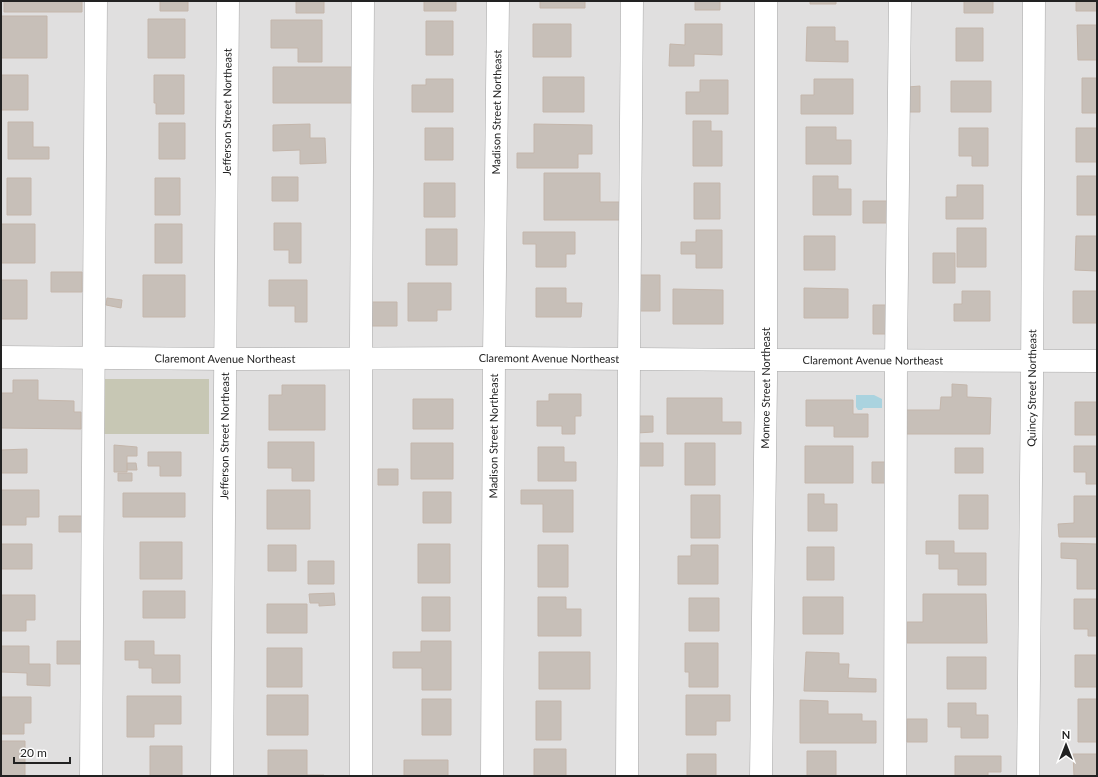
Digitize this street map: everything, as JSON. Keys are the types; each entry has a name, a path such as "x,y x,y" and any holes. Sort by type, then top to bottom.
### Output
{"street":[{"path":"90,776 96,1"},
{"name":"Jefferson Street Northeast","path":"222,776 228,1"},
{"path":"361,776 363,1"},
{"name":"Madison Street Northeast","path":"492,776 494,358 498,1"},
{"path":"627,776 632,1"},
{"name":"Monroe Street Northeast","path":"761,776 766,360 766,1"},
{"path":"895,776 896,361 900,1"},
{"name":"Quincy Street Northeast","path":"1028,776 1034,1"},
{"name":"Claremont Avenue Northeast","path":"1,357 1097,361"}],"shaded area":[{"path":"1,1 1097,1 1097,776 1,776"},
{"path":"99,379 209,379 209,434 98,434"}],"water":[{"path":"856,395 874,395 882,399 882,408 863,408 862,410 858,410 856,407"}],"building":[{"path":"4,1 82,1 82,12 4,12"},
{"path":"160,1 188,1 188,11 160,11"},
{"path":"296,1 324,1 324,13 296,13"},
{"path":"424,1 456,1 456,11 424,11"},
{"path":"540,1 585,1 585,8 540,8"},
{"path":"695,1 720,1 720,10 695,10"},
{"path":"810,1 836,1 836,4 810,4"},
{"path":"964,1 993,1 993,13 964,13"},
{"path":"1076,1 1097,1 1097,11 1076,11"},
{"path":"1,16 47,16 47,58 1,58"},
{"path":"148,19 185,19 185,58 148,58"},
{"path":"271,20 322,20 322,62 298,62 298,48 271,48"},
{"path":"426,21 453,21 453,55 426,55"},
{"path":"533,24 571,24 571,57 533,57"},
{"path":"685,24 722,24 722,55 694,54 694,66 669,66 670,44 685,45"},
{"path":"1077,25 1097,25 1097,60 1078,60"},
{"path":"807,27 835,27 835,41 848,41 848,62 806,61"},
{"path":"956,28 983,28 983,61 956,61"},
{"path":"273,67 353,67 353,103 273,103"},
{"path":"1,75 28,75 28,110 1,110"},
{"path":"154,75 184,75 184,114 156,114 156,103 154,103"},
{"path":"543,77 584,77 584,112 543,112"},
{"path":"1082,78 1097,78 1097,113 1082,113"},
{"path":"426,79 453,79 453,112 412,112 412,85 426,85"},
{"path":"814,79 853,79 853,114 801,114 801,95 814,95"},
{"path":"700,80 728,80 728,114 686,114 686,92 700,92"},
{"path":"951,81 991,81 991,112 951,112"},
{"path":"920,86 920,112 908,112 908,87"},
{"path":"693,121 711,121 711,131 722,131 722,166 693,166"},
{"path":"8,122 33,122 33,147 49,147 49,159 8,159"},
{"path":"159,123 185,123 185,159 159,159"},
{"path":"310,124 310,138 325,138 326,163 300,164 300,150 273,151 273,125"},
{"path":"534,124 592,125 592,154 578,154 578,168 517,168 517,153 534,153"},
{"path":"806,127 836,127 836,140 851,140 851,164 806,164"},
{"path":"425,128 453,128 453,160 425,160"},
{"path":"959,128 988,128 988,166 972,166 972,156 959,156"},
{"path":"1076,128 1097,128 1097,162 1076,162"},
{"path":"544,173 600,173 600,202 622,202 622,220 544,220"},
{"path":"813,176 838,176 838,189 851,189 851,215 813,215"},
{"path":"1077,176 1097,176 1097,215 1077,215"},
{"path":"272,177 298,177 298,201 272,201"},
{"path":"7,178 31,178 31,215 7,215"},
{"path":"155,178 180,178 180,215 155,215"},
{"path":"424,183 455,183 455,217 424,217"},
{"path":"694,183 720,183 720,219 694,219"},
{"path":"957,185 983,185 983,219 946,219 946,197 957,197"},
{"path":"863,201 888,201 888,223 863,223"},
{"path":"274,223 301,223 301,263 289,263 289,250 274,250"},
{"path":"1,224 35,224 35,263 1,263"},
{"path":"155,224 182,224 182,263 155,263"},
{"path":"957,228 986,228 986,267 957,267"},
{"path":"426,229 457,229 457,265 426,265"},
{"path":"696,230 722,230 722,268 696,268 696,254 681,254 681,242 696,242"},
{"path":"523,232 575,232 575,254 566,254 566,267 536,267 536,244 523,244"},
{"path":"804,236 835,236 835,270 804,270"},
{"path":"1076,236 1097,236 1097,271 1075,270"},
{"path":"933,253 955,253 955,283 933,283"},
{"path":"51,272 82,272 82,292 51,292"},
{"path":"143,275 185,275 185,317 143,317"},
{"path":"637,275 660,275 660,311 637,311"},
{"path":"1,280 27,280 27,319 1,319"},
{"path":"269,280 307,280 307,322 295,322 295,306 269,306"},
{"path":"408,283 451,283 451,310 437,310 437,321 408,321"},
{"path":"536,288 566,288 566,303 582,303 581,317 536,317"},
{"path":"804,288 848,289 848,318 804,318"},
{"path":"673,289 723,290 723,324 673,324"},
{"path":"962,291 990,291 990,321 954,321 954,304 962,304"},
{"path":"1073,291 1097,291 1097,323 1073,323"},
{"path":"107,298 122,300 121,308 106,305"},
{"path":"372,302 397,302 397,326 372,326"},
{"path":"873,305 891,305 891,334 873,334"},
{"path":"13,380 38,380 38,400 74,401 74,412 81,412 81,429 1,428 1,393 13,393"},
{"path":"952,384 967,385 967,397 991,398 990,434 905,434 905,410 940,410 941,397 952,397"},
{"path":"282,385 325,385 325,430 269,430 269,395 282,395"},
{"path":"549,394 581,394 581,416 575,416 575,434 562,434 562,426 537,426 537,401 549,401"},
{"path":"667,398 722,398 722,422 741,422 741,434 667,434"},
{"path":"413,399 453,399 453,429 413,429"},
{"path":"806,400 853,400 853,414 868,414 868,437 834,437 834,426 806,426"},
{"path":"1075,402 1097,402 1097,435 1075,435"},
{"path":"636,416 653,416 653,432 637,433"},
{"path":"268,442 314,442 314,481 292,481 292,468 268,468"},
{"path":"411,443 453,443 453,479 411,479"},
{"path":"637,443 663,443 663,466 637,466"},
{"path":"685,443 715,443 715,485 685,485"},
{"path":"114,445 137,447 137,456 127,456 127,472 114,472"},
{"path":"805,446 853,446 853,483 805,483"},
{"path":"1074,446 1097,446 1097,484 1086,484 1086,472 1074,472"},
{"path":"538,447 564,447 564,462 576,462 576,481 538,481"},
{"path":"955,448 983,448 983,473 955,473"},
{"path":"27,449 27,473 1,473 1,450"},
{"path":"148,452 181,452 181,476 160,476 160,466 148,466"},
{"path":"872,462 886,462 886,483 872,483"},
{"path":"127,463 136,463 137,470 127,470"},
{"path":"378,469 398,469 398,485 378,485"},
{"path":"118,473 132,473 132,481 118,481"},
{"path":"1,490 39,490 39,517 26,517 26,525 1,525"},
{"path":"267,490 310,490 310,529 267,529"},
{"path":"521,490 573,490 573,532 543,532 543,504 521,504"},
{"path":"423,492 451,492 451,523 423,523"},
{"path":"123,493 185,493 185,517 123,517"},
{"path":"808,494 824,494 824,504 837,504 837,531 808,531"},
{"path":"691,495 720,495 720,538 691,538"},
{"path":"959,495 988,495 988,529 959,529"},
{"path":"1074,496 1097,496 1097,537 1059,537 1058,524 1074,523"},
{"path":"59,516 83,516 83,532 59,532"},
{"path":"926,541 954,541 954,553 986,553 986,585 958,585 958,569 939,569 939,554 926,554"},
{"path":"140,542 182,542 182,579 140,579"},
{"path":"1061,543 1097,544 1097,589 1077,589 1077,559 1061,558"},
{"path":"1,544 32,544 32,569 1,569"},
{"path":"418,544 450,544 450,583 418,583"},
{"path":"268,545 296,545 296,571 268,571"},
{"path":"538,545 568,545 568,587 538,587"},
{"path":"691,545 718,545 718,584 678,584 678,556 691,556"},
{"path":"807,547 834,547 834,580 807,580"},
{"path":"308,561 334,561 334,584 308,584"},
{"path":"143,591 185,591 185,618 143,618"},
{"path":"334,593 335,605 319,606 319,603 310,603 309,594"},
{"path":"923,594 986,594 987,643 907,643 907,622 923,622"},
{"path":"1,595 35,595 35,620 26,620 26,631 1,631"},
{"path":"422,597 450,597 450,631 422,631"},
{"path":"538,597 566,597 566,609 581,609 581,636 538,636"},
{"path":"803,597 843,597 843,634 803,634"},
{"path":"689,598 719,598 719,631 689,631"},
{"path":"1074,599 1097,599 1097,636 1088,636 1088,629 1074,629"},
{"path":"267,604 307,604 307,633 267,633"},
{"path":"57,641 81,641 81,664 57,664"},
{"path":"125,641 154,641 154,655 180,655 180,683 152,683 152,668 139,668 139,660 125,660"},
{"path":"421,641 451,641 451,690 422,690 422,668 393,668 393,652 421,652"},
{"path":"685,643 718,643 718,687 689,687 689,672 685,672"},
{"path":"1,646 29,646 29,664 50,664 50,686 27,685 27,673 1,672"},
{"path":"267,648 302,648 302,687 267,687"},
{"path":"539,652 590,652 590,689 539,689"},
{"path":"806,652 839,653 839,664 849,664 848,678 876,679 876,692 804,691"},
{"path":"1075,655 1097,655 1097,687 1075,687"},
{"path":"947,657 986,657 986,689 947,689"},
{"path":"267,695 308,695 308,735 267,735"},
{"path":"686,695 730,695 730,721 716,721 716,735 686,735"},
{"path":"127,696 181,696 181,724 154,724 154,737 127,737"},
{"path":"1,697 31,697 31,723 24,723 24,734 1,734"},
{"path":"422,699 451,699 451,735 422,735"},
{"path":"1078,699 1097,699 1097,742 1078,742"},
{"path":"800,700 828,701 828,714 862,714 862,721 876,721 876,743 800,743"},
{"path":"536,701 561,701 561,740 536,740"},
{"path":"948,703 976,703 976,715 988,715 988,738 961,738 961,727 948,727"},
{"path":"907,719 927,719 927,742 907,742"},
{"path":"1,741 25,741 25,776 1,776"},
{"path":"150,746 182,746 182,776 150,776"},
{"path":"534,749 566,749 566,776 534,776"},
{"path":"268,750 307,750 307,775 324,776 268,776"},
{"path":"807,751 836,751 836,776 807,776"},
{"path":"687,754 716,754 716,776 687,776"},
{"path":"1073,754 1097,754 1097,776 1074,776"},
{"path":"955,756 1001,756 1001,772 988,772 988,776 955,776"},
{"path":"404,760 448,760 448,776 404,776"}]}
